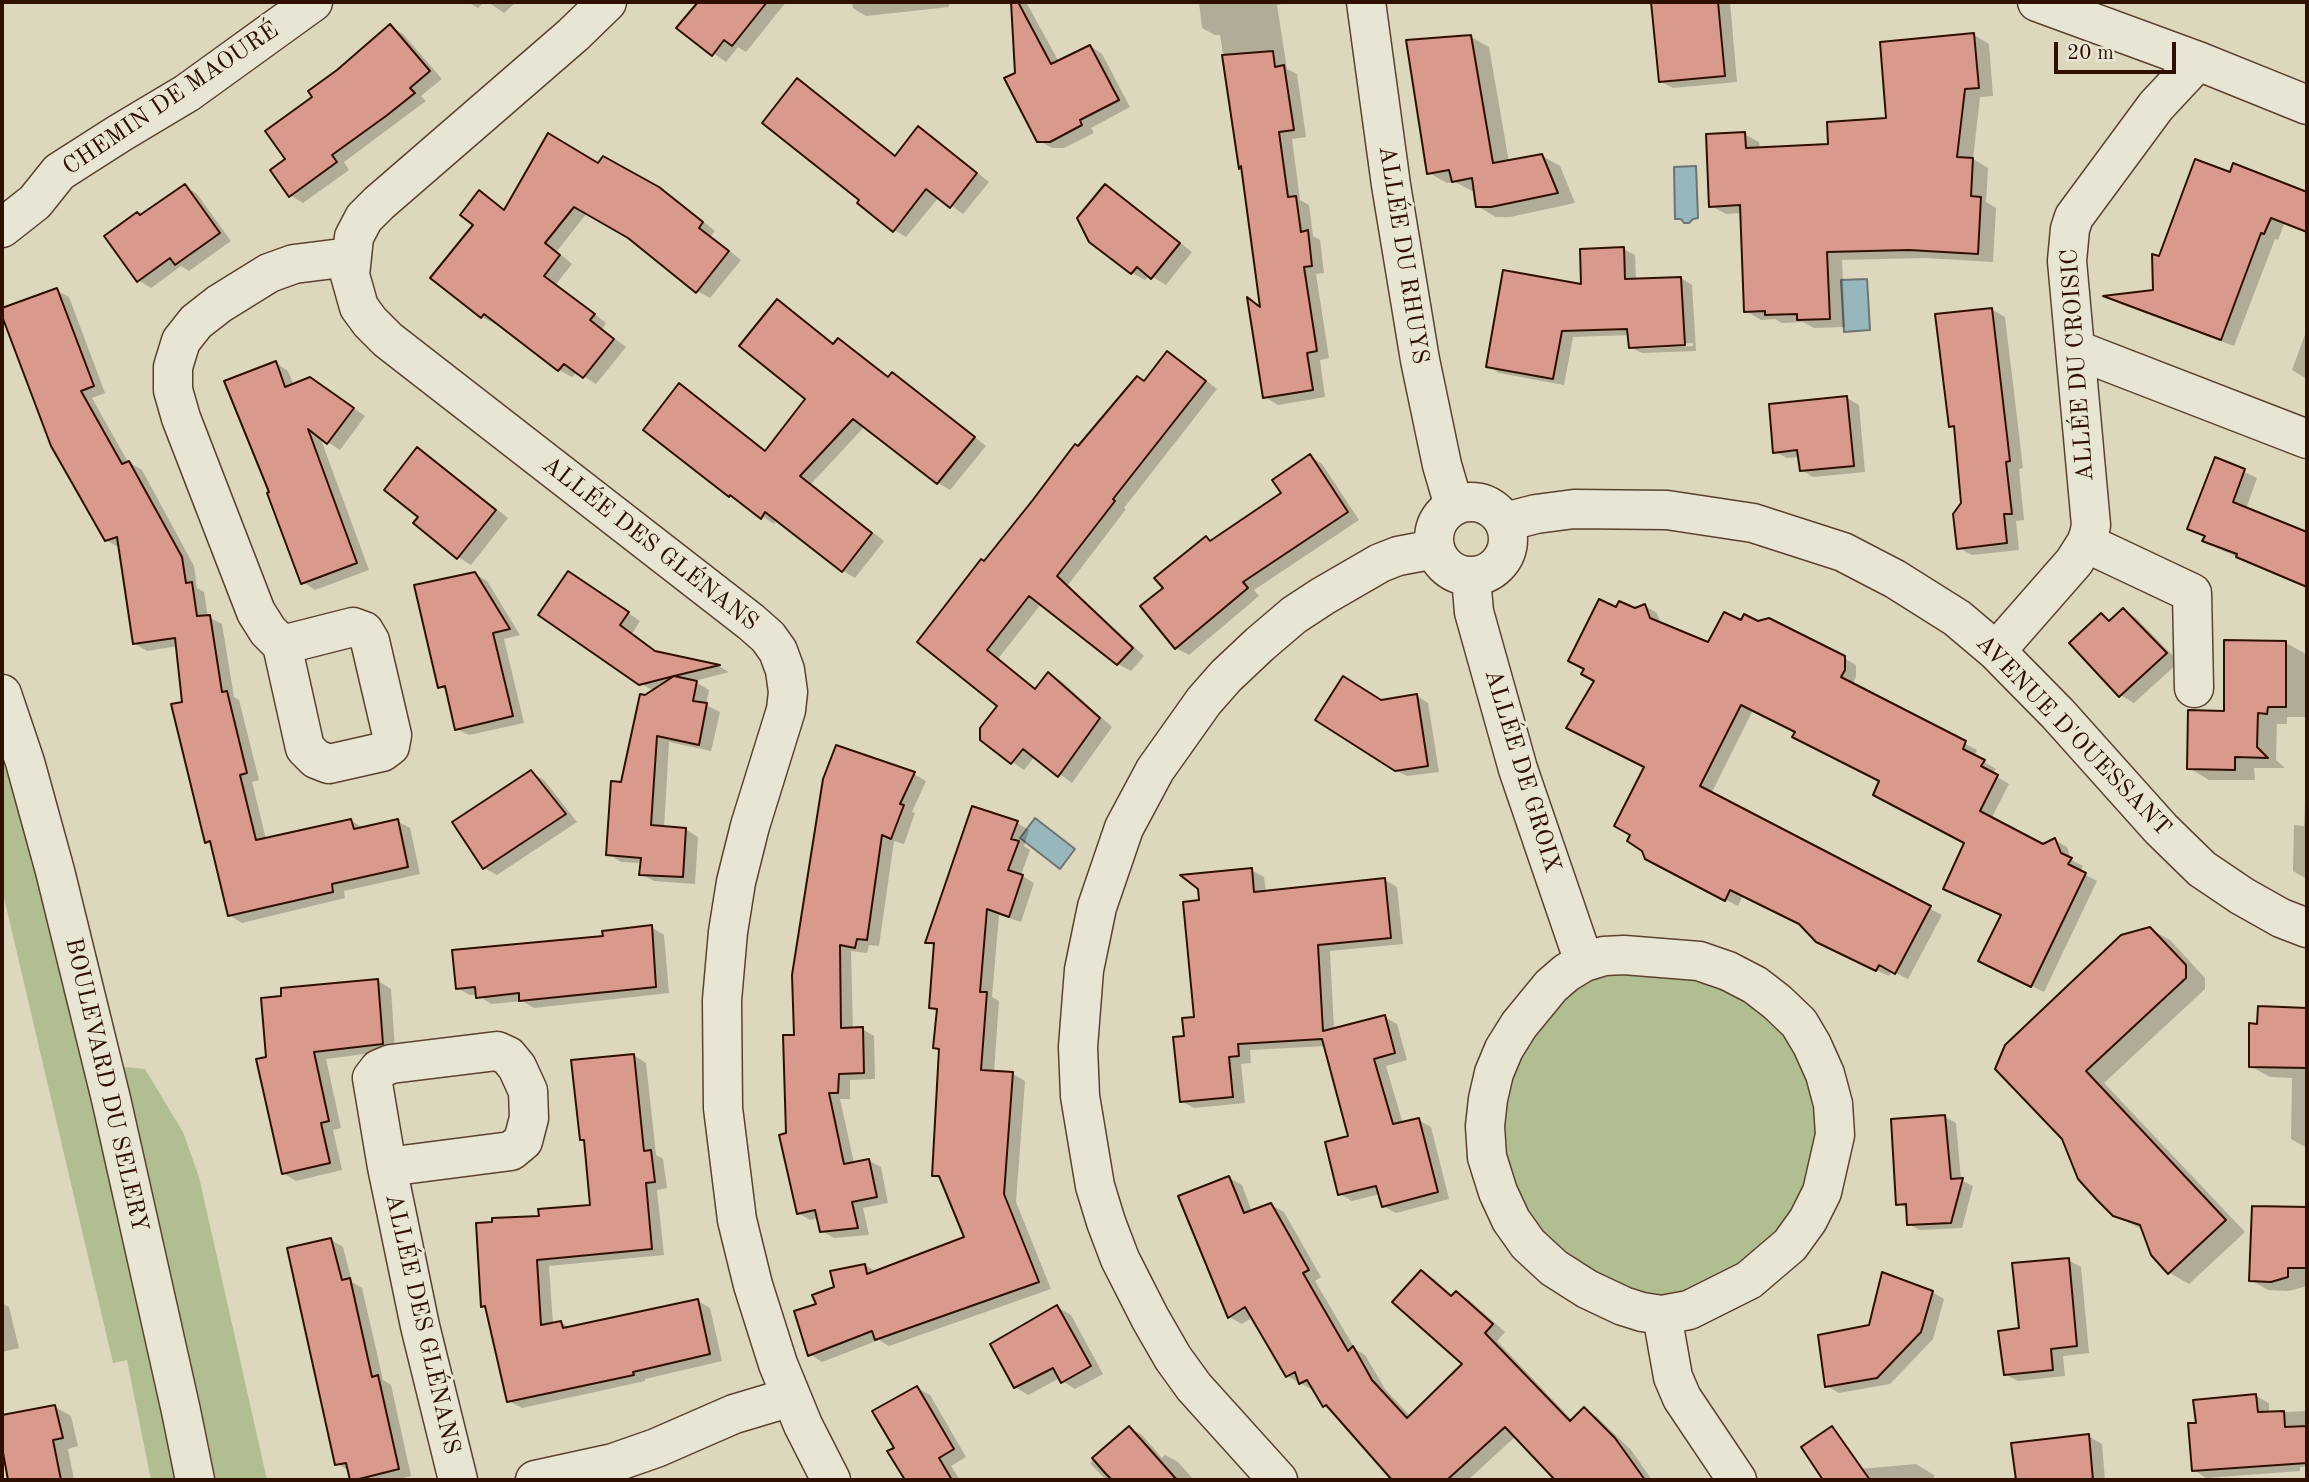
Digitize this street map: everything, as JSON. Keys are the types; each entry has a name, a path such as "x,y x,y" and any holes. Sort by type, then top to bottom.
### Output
{"street":[{"name":"CHEMIN DE MAOURÉ","path":"2,228 35,202 59,172 187,93 313,2"},
{"name":"ALLÉE DES GLÉNANS","path":"607,2 364,218 354,237 350,275 359,307 388,340 751,622 768,637 778,651 785,670 788,692 786,710 765,774 736,882 727,946 722,1000 723,1108 737,1220 765,1326 791,1397 831,1480"},
{"name":"ALLÉE DU RHUYS","path":"1366,2 1391,186 1420,360 1442,465 1454,506"},
{"path":"2038,2 2198,61 2307,106"},
{"name":"ALLÉE DU CROISIC","path":"1996,651 2074,562 2086,543 2091,525 2067,261 2074,217 2156,106 2198,61"},
{"path":"282,645 268,631 256,612 181,418 173,390 173,367 181,341 196,322 269,273 294,264 350,257"},
{"path":"2077,350 2307,439"},
{"path":"1473,502 1492,508 1505,522 1509,541 1504,560 1490,573 1471,578 1455,574 1442,563 1435,549 1435,532 1441,516 1454,506 1473,502"},
{"name":"AVENUE D'OUESSANT","path":"1505,522 1536,514 1574,509 1667,510 1753,523 1843,552 1895,579 1957,618 1996,651 2058,714 2161,829 2202,869 2263,908 2307,928"},
{"path":"2086,543 2192,593 2194,688"},
{"path":"1278,1480 1194,1387 1173,1358 1120,1259 1094,1186 1080,1096 1078,1047 1084,970 1097,907 1124,828 1155,770 1203,701 1260,644 1294,615 1323,596 1398,556 1435,549"},
{"name":"ALLÉE DE GROIX","path":"1471,578 1475,612 1518,769 1584,961"},
{"name":"BOULEVARD DU SELERY","path":"2,694 25,762 59,884 111,1099 194,1480"},
{"path":"1624,955 1699,961 1728,971 1755,985 1799,1023 1825,1074 1833,1104 1835,1135 1822,1192 1808,1220 1790,1245 1771,1262 1740,1285 1689,1310 1662,1315 1642,1312 1587,1289 1554,1268 1528,1244 1511,1220 1498,1192 1488,1157 1485,1126 1494,1073 1504,1049 1519,1025 1551,986 1584,961 1624,955"},
{"name":"ALLÉE DES GLÉNANS","path":"387,1167 420,1326 458,1480"},
{"path":"1662,1315 1673,1377 1682,1398 1737,1480"},
{"path":"535,1480 613,1463 656,1448 734,1414 791,1397"}],"green space":[{"path":"2,754 32,861 110,1180 171,1449 175,1480 151,1480 127,1360 113,1363 2,889"},
{"path":"1661,970 1741,990 1805,1057 1819,1106 1819,1163 1793,1221 1760,1260 1687,1298 1646,1301 1564,1258 1531,1229 1506,1179 1500,1138 1504,1088 1519,1048 1587,975"},
{"path":"124,1067 145,1069 183,1132 199,1177 267,1480 214,1480"}],"water":[{"path":"1696,166 1698,218 1684,223 1681,219 1675,219 1674,167"},
{"path":"1867,279 1870,330 1844,332 1841,280"},
{"path":"1035,818 1075,849 1060,869 1020,838"}],"building":[{"path":"698,2 767,2 732,46 724,40 712,56 676,28"},
{"path":"1011,2 1018,2 1051,64 1090,45 1119,100 1080,120 1082,125 1050,142 1037,142 1004,78 1015,73"},
{"path":"1651,2 1718,2 1725,76 1659,82"},
{"path":"390,24 430,71 410,88 415,93 332,155 337,162 289,197 270,170 285,159 265,131 312,97 308,91"},
{"path":"1974,33 1979,88 1965,89 1957,157 1973,158 1971,196 1981,197 1978,254 1909,250 1827,252 1830,319 1797,320 1797,314 1765,315 1765,311 1744,312 1740,205 1709,207 1706,134 1745,132 1746,148 1828,144 1827,122 1886,118 1880,42"},
{"path":"1471,35 1493,163 1542,154 1558,193 1491,207 1476,207 1472,178 1452,182 1449,170 1427,174 1406,40"},
{"path":"1273,51 1275,67 1284,65 1294,130 1279,132 1288,197 1296,196 1301,232 1308,230 1312,266 1304,267 1317,351 1307,353 1313,390 1263,398 1247,297 1260,307 1241,166 1239,169 1222,55"},
{"path":"797,78 895,156 918,126 977,173 950,208 926,189 893,232 857,203 859,200 762,123"},
{"path":"548,133 598,163 603,156 659,187 703,222 699,228 729,251 696,293 628,238 574,207 545,243 560,255 544,276 595,314 590,320 614,339 583,378 564,364 558,371 484,314 481,318 430,278 473,225 460,215 479,190 504,210"},
{"path":"2195,159 2230,172 2233,163 2307,192 2307,232 2271,218 2264,234 2261,233 2221,340 2103,296 2153,290 2152,254 2159,256"},
{"path":"185,184 220,233 175,265 170,258 137,282 104,236 137,212 140,215"},
{"path":"1105,184 1180,243 1151,279 1137,267 1131,274 1089,242 1077,218"},
{"path":"1624,247 1625,279 1681,277 1685,345 1629,348 1627,329 1562,331 1553,379 1486,367 1503,270 1581,284 1580,249"},
{"path":"57,288 94,386 81,391 122,464 129,461 182,557 186,583 192,582 197,616 210,615 222,692 227,691 247,773 240,775 256,840 351,819 354,829 398,819 408,867 332,884 333,892 228,916 210,841 205,843 171,704 182,702 175,638 133,644 117,537 105,541 51,446 2,316 2,308"},
{"path":"777,299 833,344 838,338 888,377 892,372 975,437 937,484 853,419 800,476 872,533 842,572 765,512 761,519 730,495 729,497 643,430 679,383 765,451 805,399 739,346"},
{"path":"1992,308 2010,461 2006,462 2012,514 2004,514 2007,543 1957,549 1953,514 1961,503 1954,426 1949,427 1935,314"},
{"path":"1167,351 1206,381 1113,499 1115,501 1057,576 1133,648 1117,665 1029,596 987,650 1035,689 1048,672 1100,718 1058,777 1023,749 1011,764 980,740 980,728 997,706 917,642 1075,444 1078,446 1137,376 1144,381"},
{"path":"276,361 285,387 310,377 354,408 327,444 308,429 357,563 301,584 267,493 269,492 224,381"},
{"path":"1847,396 1854,466 1800,471 1797,450 1773,453 1769,404"},
{"path":"417,447 496,510 457,559 413,523 418,517 384,490"},
{"path":"1310,454 1348,512 1243,582 1248,588 1175,649 1140,606 1163,588 1154,578 1206,536 1210,541 1281,493 1272,480"},
{"path":"2215,457 2245,469 2233,502 2307,532 2307,587 2236,557 2237,554 2202,541 2205,536 2187,529"},
{"path":"568,571 629,612 620,625 655,651 720,665 639,685 538,615"},
{"path":"475,572 510,629 493,633 513,716 455,730 445,686 438,688 414,585"},
{"path":"1599,599 1616,607 1619,601 1635,608 1645,604 1650,618 1708,642 1724,612 1741,620 1744,614 1758,621 1769,618 1845,656 1845,670 1841,677 1966,741 1963,749 1985,760 1981,766 1998,775 1980,811 2043,844 2055,838 2061,853 2072,858 2068,864 2086,873 2031,987 1978,961 2001,915 1943,889 1964,843 1873,795 1879,781 1792,737 1795,732 1741,705 1700,786 1931,906 1895,974 1879,965 1876,971 1816,942 1799,924 1730,890 1725,901 1645,859 1642,851 1627,841 1630,835 1614,826 1644,767 1566,728 1594,681 1581,674 1584,669 1568,661"},
{"path":"2123,608 2167,653 2119,697 2069,643 2101,613 2109,621"},
{"path":"2224,640 2286,641 2286,707 2268,707 2267,714 2258,713 2257,747 2268,758 2235,757 2235,770 2187,769 2188,710 2224,711"},
{"path":"674,676 697,681 693,701 707,703 699,745 657,736 651,825 686,828 683,877 639,875 641,858 606,855 611,781 621,782 640,694 645,695"},
{"path":"1343,676 1381,700 1417,694 1428,766 1395,771 1315,720"},
{"path":"836,745 915,772 900,804 904,805 891,839 882,835 867,940 857,939 855,948 840,945 841,1028 863,1027 864,1073 839,1074 838,1093 829,1093 844,1164 869,1159 877,1197 852,1202 858,1228 820,1232 815,1210 797,1214 779,1135 786,1133 783,1035 794,1035 792,975 823,779"},
{"path":"531,770 566,814 483,869 452,822"},
{"path":"972,806 1018,821 1011,839 1019,841 1008,870 1023,875 1009,917 987,909 980,992 987,992 981,1070 1013,1072 1004,1194 1039,1282 875,1340 872,1331 808,1356 794,1311 816,1304 812,1295 834,1287 830,1271 865,1264 867,1274 964,1237 939,1176 932,1176 939,1049 933,1048 937,1009 929,1008 934,943 925,943"},
{"path":"1252,868 1254,892 1385,878 1391,938 1318,945 1323,1031 1385,1015 1395,1053 1374,1059 1393,1124 1419,1118 1438,1192 1382,1207 1376,1186 1338,1195 1325,1142 1348,1136 1322,1039 1238,1044 1239,1056 1229,1057 1233,1097 1180,1102 1173,1037 1184,1036 1182,1018 1194,1017 1183,902 1199,900 1198,889 1180,875"},
{"path":"652,925 656,987 519,1001 519,993 476,998 475,987 456,989 452,950 603,936 602,931"},
{"path":"2150,927 2186,965 2186,978 2086,1071 2226,1220 2168,1274 2151,1255 2140,1225 2113,1216 2097,1200 2078,1179 2062,1139 1995,1069 2005,1045 2121,935"},
{"path":"378,979 383,1044 314,1052 329,1121 321,1123 330,1163 282,1174 256,1059 266,1057 261,998 281,996 281,988"},
{"path":"2258,1006 2307,1008 2307,1068 2249,1067 2249,1023 2257,1024"},
{"path":"634,1054 644,1151 651,1150 655,1182 646,1183 652,1249 537,1260 541,1325 561,1321 563,1328 698,1299 710,1354 633,1372 634,1375 507,1402 485,1306 481,1307 476,1223 492,1222 492,1218 539,1216 538,1209 590,1205 584,1140 580,1140 571,1060"},
{"path":"1945,1115 1951,1179 1963,1178 1951,1223 1907,1225 1906,1204 1896,1205 1891,1119"},
{"path":"1229,1176 1244,1213 1271,1203 1309,1270 1303,1273 1348,1351 1353,1346 1372,1380 1407,1418 1462,1364 1392,1302 1421,1270 1451,1296 1456,1291 1493,1324 1485,1333 1570,1421 1584,1407 1615,1438 1645,1480 1555,1480 1505,1427 1447,1480 1392,1480 1326,1405 1323,1407 1307,1380 1299,1384 1295,1372 1286,1377 1245,1307 1228,1318 1178,1196"},
{"path":"2252,1206 2307,1207 2307,1268 2288,1268 2288,1277 2271,1282 2249,1281"},
{"path":"331,1238 342,1280 350,1278 372,1377 378,1375 399,1469 355,1480 350,1480 346,1463 335,1465 287,1248"},
{"path":"2069,1258 2077,1346 2051,1349 2053,1370 2004,1375 1998,1331 2019,1328 2012,1263"},
{"path":"1882,1272 1933,1291 1921,1332 1877,1378 1825,1387 1818,1335 1869,1325"},
{"path":"1057,1305 1091,1366 1061,1383 1053,1368 1014,1388 990,1344"},
{"path":"917,1386 954,1449 939,1458 952,1480 905,1480 887,1451 894,1448 872,1411"},
{"path":"2256,1394 2258,1412 2284,1411 2285,1427 2307,1426 2307,1463 2192,1471 2188,1423 2196,1423 2193,1400"},
{"path":"55,1405 63,1438 53,1440 61,1480 8,1480 2,1447 2,1415"},
{"path":"1129,1426 1177,1480 1112,1480 1106,1474 1092,1458"},
{"path":"1832,1426 1870,1480 1823,1480 1801,1447"},
{"path":"2089,1434 2093,1480 2016,1480 2011,1443"}]}
